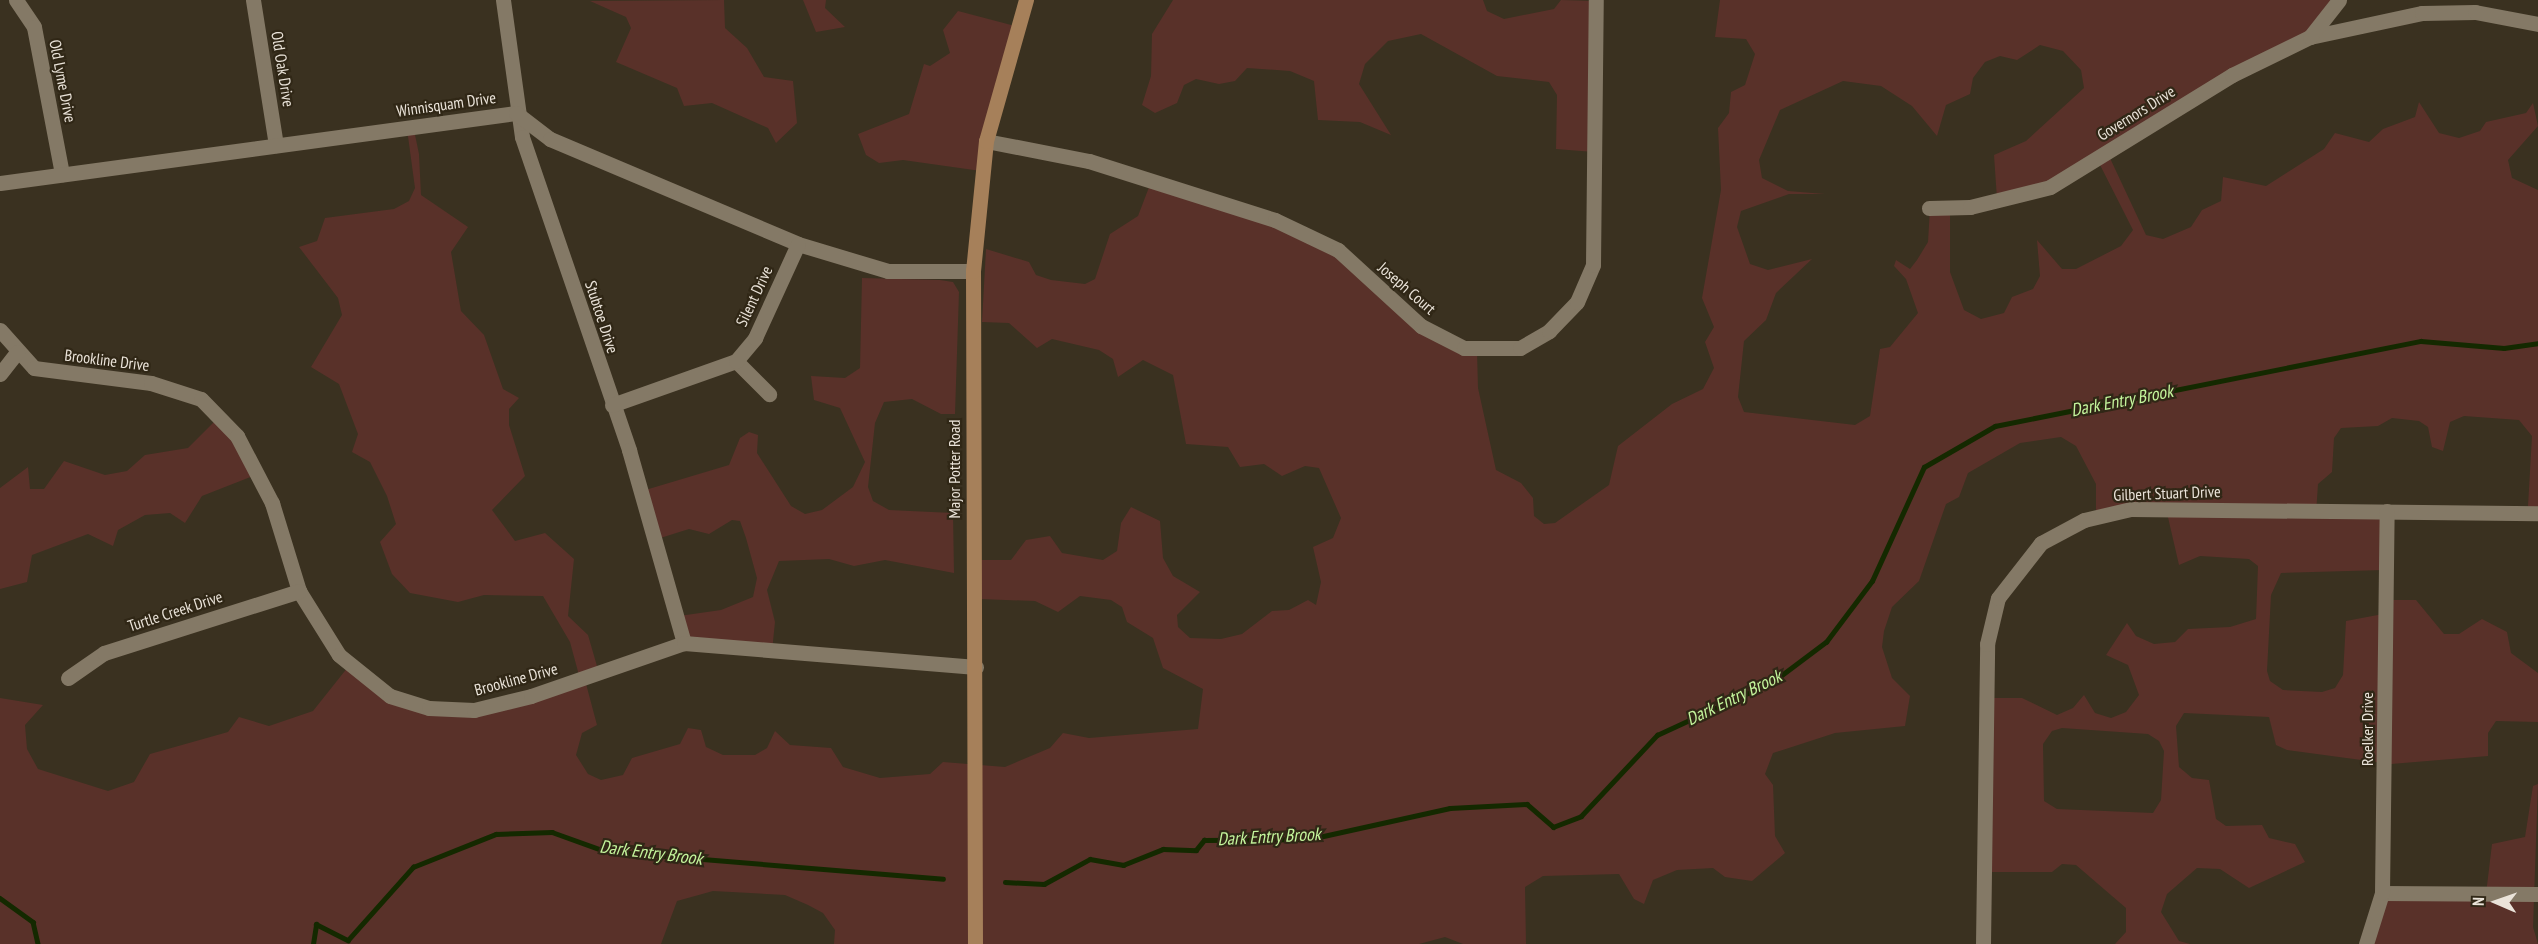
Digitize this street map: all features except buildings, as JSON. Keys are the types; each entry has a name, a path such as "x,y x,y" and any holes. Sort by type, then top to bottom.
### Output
{"street":[{"name":"Old Lyme Drive","path":"16,0 34,27 62,174"},
{"name":"Old Oak Drive","path":"253,0 276,145"},
{"name":"Stubtoe Drive","path":"503,0 516,112 612,405 684,643"},
{"name":"Major Potter Road","path":"975,944 976,667 973,271 986,141 1026,0"},
{"name":"Joseph Court","path":"986,141 1089,161 1275,220 1338,250 1421,327 1464,348 1520,348 1549,331 1577,302 1593,265 1596,0"},
{"name":"Governors Drive","path":"1929,208 1970,207 2050,187 2232,75 2310,37 2340,0"},
{"path":"2430,0 2454,13"},
{"path":"2310,37 2422,13 2454,13 2538,24"},
{"name":"Winnisquam Drive","path":"0,183 516,112 550,139 798,244 888,271 973,271"},
{"name":"Silent Drive","path":"736,361 755,338 798,244"},
{"name":"Brookline Drive","path":"0,330 17,352 34,368 151,382 201,399 237,436 272,503 298,591 339,655 382,693 429,708 474,710 531,696 684,643 976,667"},
{"path":"0,374 17,352"},
{"path":"612,405 736,361 769,394"},
{"name":"Gilbert Stuart Drive","path":"1983,944 1986,655 1998,598 2024,560 2076,524 2131,509 2538,513"},
{"name":"Roelker Drive","path":"2366,944 2382,893 2387,511"},
{"name":"Turtle Creek Drive","path":"69,678 104,653 298,591"},
{"path":"2382,893 2538,894"}],"shaded area":[{"path":"724,0 725,28 747,48 764,77 793,81 797,123 776,143 768,128 712,103 684,106 677,88 616,62 631,28 626,17 590,1"},
{"path":"803,0 826,0 825,8 845,27 816,32"},
{"path":"1173,0 1483,0 1487,11 1504,19 1554,9 1561,0 1594,1 1594,152 1556,149 1557,95 1549,82 1497,76 1421,34 1388,41 1365,64 1359,84 1391,135 1360,122 1318,120 1314,81 1290,71 1247,68 1235,81 1219,84 1196,79 1184,85 1177,103 1155,113 1142,105 1151,76 1152,34"},
{"path":"1720,0 2331,0 2312,35 2109,156 2146,235 2163,239 2191,227 2202,210 2221,201 2223,177 2266,186 2324,149 2335,133 2369,142 2383,129 2415,117 2419,102 2439,133 2459,138 2480,131 2486,122 2526,113 2533,103 2538,126 2508,160 2512,178 2538,190 2538,517 2528,506 2532,436 2519,420 2464,416 2450,422 2443,451 2432,447 2428,427 2419,421 2392,418 2378,426 2341,428 2334,438 2332,472 2318,484 2316,514 2387,518 2384,570 2281,573 2271,595 2267,671 2270,681 2283,690 2322,692 2335,688 2343,675 2346,621 2383,614 2386,600 2416,600 2444,634 2459,634 2482,619 2507,632 2511,653 2538,673 2538,722 2496,721 2488,733 2488,756 2391,764 2287,750 2276,745 2269,717 2184,713 2176,726 2179,767 2192,778 2209,780 2216,819 2226,826 2262,825 2269,838 2295,844 2305,862 2249,888 2220,869 2197,868 2167,894 2161,912 2179,941 2190,944 2115,944 2126,932 2126,908 2076,865 2062,864 2052,872 1987,872 1992,698 2022,698 2057,715 2073,708 2084,695 2095,713 2111,718 2126,712 2139,695 2128,665 2106,655 2127,623 2136,636 2154,644 2175,642 2188,629 2230,627 2256,619 2258,566 2249,559 2200,556 2179,565 2167,513 2096,519 2096,484 2076,446 2061,437 2020,443 1968,473 1959,497 1946,504 1919,581 1892,607 1884,631 1882,647 1892,678 1910,696 1905,726 1835,733 1773,753 1765,774 1773,785 1775,836 1785,853 1752,881 1725,877 1713,868 1677,870 1653,880 1644,904 1634,899 1619,874 1543,876 1525,887 1526,944 1463,944 1445,937 1419,944 834,944 835,930 823,913 808,905 785,895 713,891 677,901 661,944 0,944 0,698 43,705 25,725 27,749 38,769 108,791 134,782 150,754 228,732 239,717 269,726 313,711 348,667 378,692 474,710 580,679 570,642 543,596 484,595 458,602 410,593 392,574 380,542 396,524 387,496 370,462 352,452 358,434 339,384 311,367 342,315 338,298 299,247 317,241 325,218 394,209 409,201 415,188 407,129 414,130 419,154 421,195 468,227 451,252 461,311 484,335 503,389 519,398 509,409 509,425 525,476 492,510 515,541 545,533 574,559 568,616 588,635 599,673 585,680 597,725 582,733 576,755 588,774 601,780 623,775 632,758 680,744 688,728 701,730 706,747 723,755 755,755 767,748 775,731 790,745 831,748 843,767 880,778 930,774 943,762 1005,767 1050,748 1063,733 1089,738 1198,729 1203,689 1163,668 1153,638 1127,622 1122,607 1111,600 1080,596 1058,612 1035,601 980,599 980,560 1011,560 1026,540 1050,536 1062,553 1103,560 1117,551 1121,523 1131,507 1160,521 1163,558 1173,576 1200,592 1177,615 1178,627 1190,638 1221,639 1242,634 1272,611 1289,610 1308,600 1316,605 1321,582 1313,547 1333,538 1341,518 1319,468 1305,466 1282,476 1264,464 1240,467 1228,447 1186,444 1173,375 1143,360 1118,377 1113,359 1099,350 1052,339 1037,348 1009,323 982,322 986,249 1029,262 1036,275 1051,280 1085,284 1095,279 1110,234 1138,216 1151,182 1330,247 1414,324 1477,351 1478,388 1496,470 1521,483 1533,498 1534,516 1544,524 1555,523 1609,485 1618,446 1672,404 1703,389 1714,368 1705,342 1714,327 1702,298 1721,190 1718,128 1729,113 1731,92 1745,85 1755,54 1746,39 1715,37","holes":["2040,45 2063,51 2081,70 2084,88 2026,141 1994,155 1997,199 2055,185 2097,159 2133,230 2121,246 2076,269 2062,269 2037,240 2040,276 2033,289 2012,297 2004,313 1981,319 1964,310 1950,272 1950,211 1930,208 1928,242 1917,260 1910,269 1896,260 1894,266 1906,279 1918,313 1890,347 1880,349 1870,416 1855,425 1744,412 1738,397 1744,341 1766,320 1776,293 1812,259 1768,270 1750,264 1737,227 1741,211 1789,194 1825,194 1788,191 1762,178 1759,160 1780,110 1843,81 1881,86 1912,106 1937,136 1946,105 1970,94 1973,78 1985,62 2000,56 2017,60","2062,728 2148,734 2159,741 2164,751 2161,800 2153,813 2057,809 2044,801 2043,744 2052,731"]},
{"path":"958,11 1015,26 981,171 903,160 879,163 866,155 858,134 909,114 924,64 930,66 950,53 943,30"},
{"path":"862,278 940,280 953,282 959,292 955,414 941,414 912,399 884,402 875,423 868,487 873,501 889,510 953,513 954,573 885,560 854,566 829,559 779,561 767,590 775,622 772,651 685,645 679,616 721,610 753,597 757,578 746,538 740,521 732,520 709,534 689,529 654,540 642,491 729,465 740,438 749,432 758,435 757,453 791,506 805,514 822,510 853,487 865,462 840,408 814,400 811,376 845,378 860,368"},
{"path":"216,420 225,425 253,476 202,496 185,523 170,513 145,515 118,530 113,546 88,534 32,555 27,582 0,589 0,488 28,467 30,489 44,489 64,461 105,475 127,471 145,455 188,448"},
{"path":"2538,784 2533,927 2538,944 2365,944 2379,899 2486,894 2492,844 2525,837 2533,786"}],"waterway":[{"name":"Dark Entry Brook","path":"1005,882 1044,884 1090,859 1123,865 1163,849 1196,850 1204,840 1310,839 1450,808 1527,804 1553,827 1581,816 1657,735 1774,681 1826,642 1872,581 1924,467 1995,426 2421,341 2504,348 2538,343"},
{"name":"Dark Entry Brook","path":"313,944 316,924 348,940 413,867 496,834 552,832 605,851 943,879"},
{"name":"Dark Entry Brook","path":"0,898 33,922 38,944"}]}
